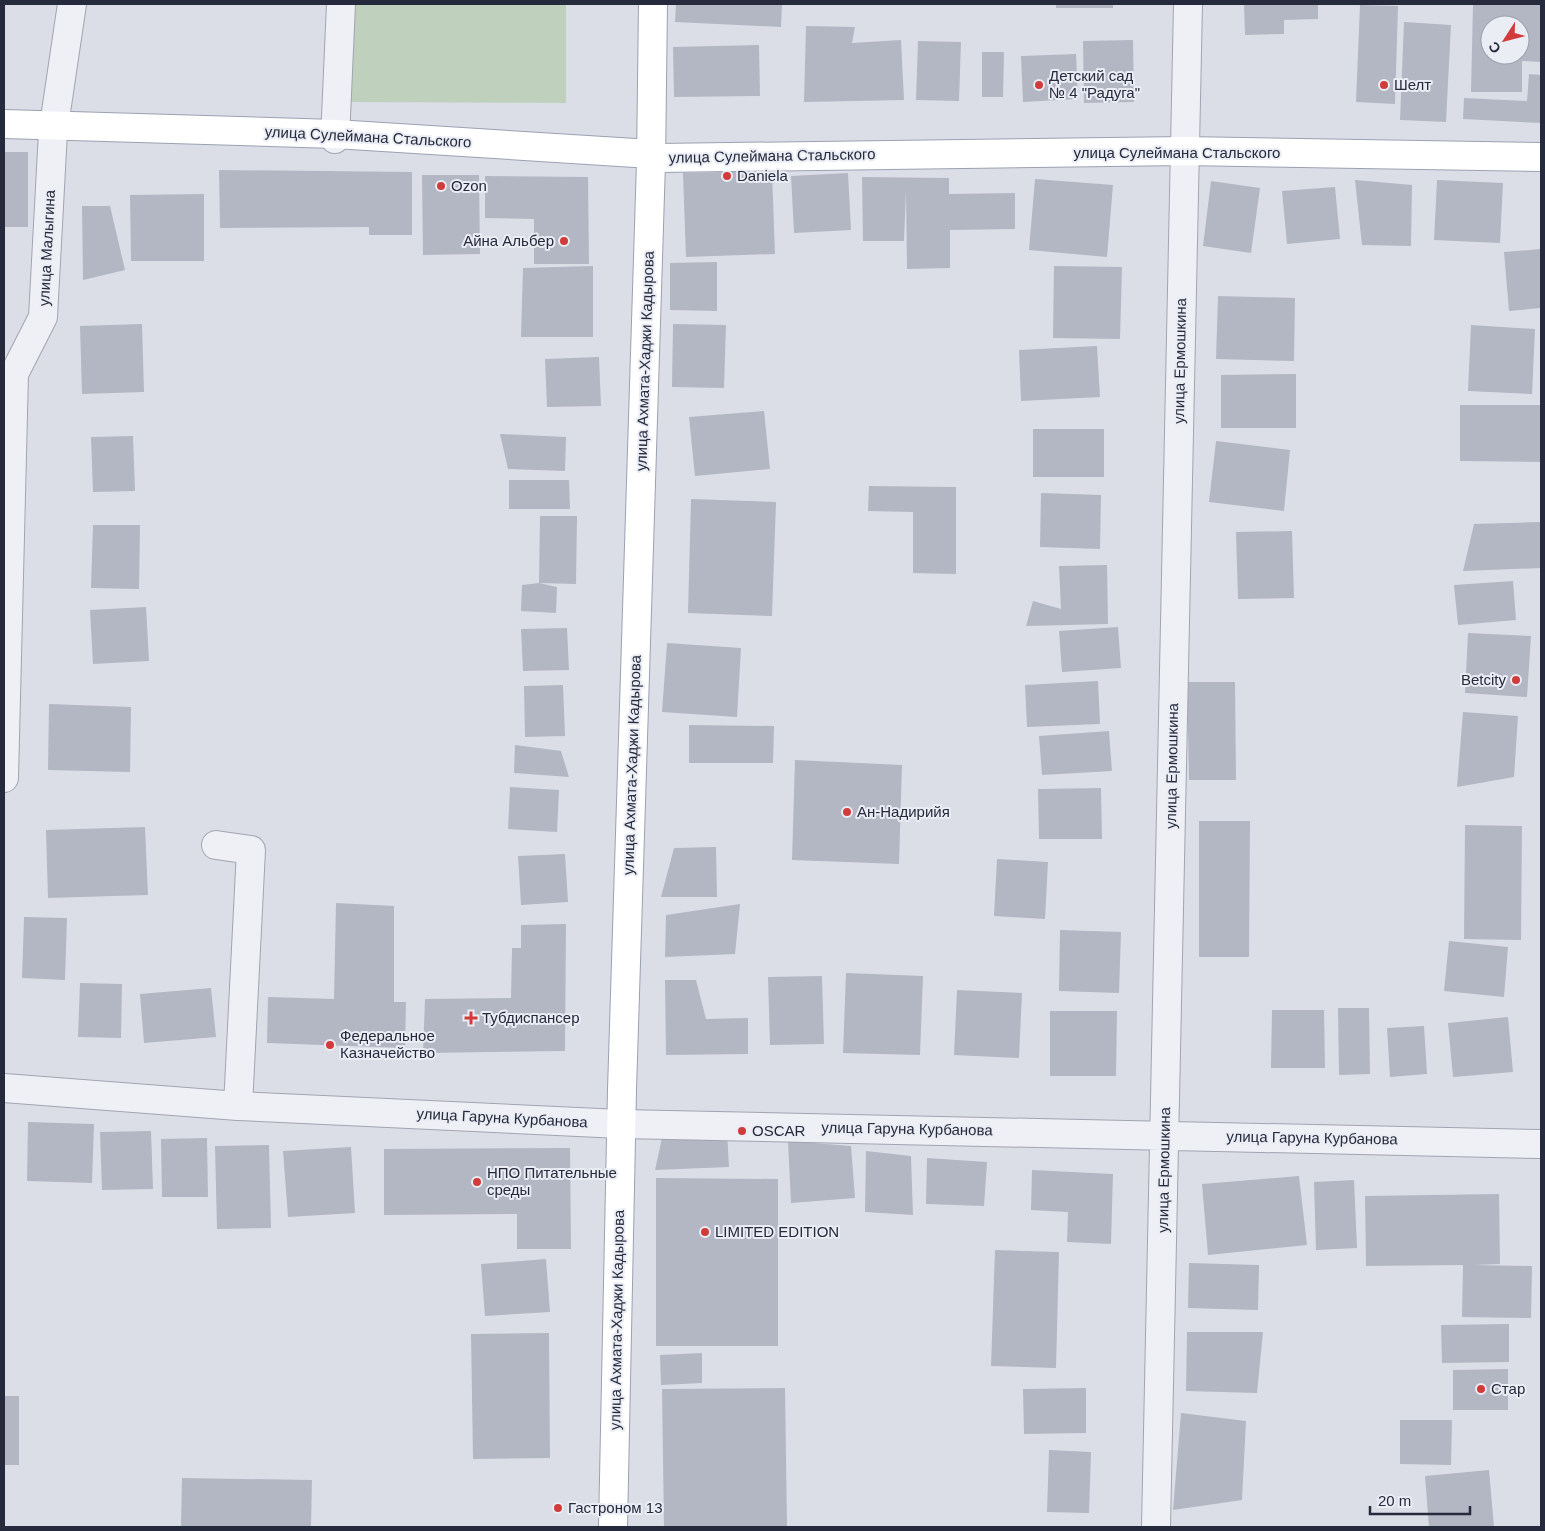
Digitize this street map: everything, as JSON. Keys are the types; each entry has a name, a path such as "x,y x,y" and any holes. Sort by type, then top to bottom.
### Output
{"main road":[{"name":"улица Ахмата-Хаджи Кадырова","path":"613,1527 621,1124 651,158 653,4"},
{"name":"улица Сулеймана Стальского","path":"4,124 54,129 335,139 651,158"},
{"name":"улица Сулеймана Стальского","path":"4,131 54,129 336,134 651,158 658,165 1184,155 1541,157"},
{"name":"улица Сулеймана Стальского","path":"1184,155 1541,163"}],"street":[{"name":"улица Малыгина","path":"4,778 14,374 43,317 54,129 72,4"},
{"path":"335,139 341,4"},
{"name":"улица Ермошкина","path":"1156,1527 1188,4"},
{"path":"216,845 251,850 238,1106"},
{"name":"улица Гаруна Курбанова","path":"4,1088 238,1106 621,1124 1541,1144"}],"green space":[{"path":"344,4 566,4 566,103 342,102"}],"building":[{"path":"676,4 782,4 781,27 675,22"},
{"path":"1056,4 1113,4 1113,8 1056,8"},
{"path":"1244,4 1318,4 1318,19 1284,20 1284,34 1245,35"},
{"path":"1473,4 1541,4 1541,62 1530,61 1530,15 1480,15 1480,65 1522,65 1522,92 1471,92"},
{"path":"1360,5 1398,6 1395,104 1356,102"},
{"path":"1404,22 1451,25 1446,122 1400,120"},
{"path":"806,26 855,27 852,43 901,40 904,100 804,102"},
{"path":"1133,40 1134,102 1084,103 1083,41"},
{"path":"918,41 961,42 959,101 916,100"},
{"path":"759,45 760,96 674,97 673,47"},
{"path":"982,52 1004,52 1003,97 982,97"},
{"path":"1076,54 1078,99 1023,102 1021,56"},
{"path":"1529,74 1541,75 1541,123 1463,119 1464,98 1527,101"},
{"path":"4,152 28,152 28,227 4,227"},
{"path":"219,170 412,172 412,235 369,235 369,227 220,228"},
{"path":"772,171 775,254 686,257 683,173"},
{"path":"848,173 851,230 794,233 791,176"},
{"path":"422,175 479,175 480,254 423,255"},
{"path":"485,176 588,177 589,264 534,264 534,219 485,218"},
{"path":"862,177 949,178 949,194 1015,193 1015,229 950,230 950,268 907,269 906,191 904,241 863,241"},
{"path":"1035,179 1113,185 1107,257 1029,250"},
{"path":"1355,180 1412,185 1411,246 1362,245"},
{"path":"1437,180 1503,183 1500,243 1434,240"},
{"path":"1211,181 1260,188 1251,253 1203,246"},
{"path":"1335,187 1340,239 1287,244 1282,191"},
{"path":"204,194 204,261 131,261 130,195"},
{"path":"82,206 110,206 125,270 83,280"},
{"path":"1541,249 1541,308 1509,311 1504,252"},
{"path":"717,262 717,311 670,310 670,263"},
{"path":"593,266 593,337 521,337 523,268"},
{"path":"1054,266 1122,267 1120,339 1053,338"},
{"path":"1218,296 1295,298 1294,361 1216,359"},
{"path":"142,324 144,392 82,394 80,326"},
{"path":"673,324 726,325 724,388 672,387"},
{"path":"1471,325 1535,329 1532,394 1468,391"},
{"path":"1097,346 1100,397 1021,401 1019,350"},
{"path":"599,357 601,406 547,407 545,359"},
{"path":"1296,374 1296,428 1221,428 1221,375"},
{"path":"1460,405 1541,405 1541,462 1460,461"},
{"path":"764,411 770,469 695,476 689,417"},
{"path":"1033,429 1104,429 1104,477 1033,477"},
{"path":"500,434 566,437 565,471 508,469"},
{"path":"133,436 135,491 93,492 91,437"},
{"path":"1216,441 1290,450 1284,511 1209,502"},
{"path":"509,480 569,480 570,509 509,509"},
{"path":"869,486 956,487 956,574 913,573 913,512 868,511"},
{"path":"1041,493 1101,495 1100,549 1040,547"},
{"path":"691,499 776,502 772,616 688,613"},
{"path":"540,516 577,516 576,584 539,583"},
{"path":"1540,522 1541,568 1463,571 1474,524"},
{"path":"93,525 140,525 139,589 91,588"},
{"path":"1292,531 1294,598 1238,599 1236,532"},
{"path":"1107,565 1108,624 1026,626 1033,601 1061,609 1059,566"},
{"path":"1513,581 1516,620 1458,625 1454,585"},
{"path":"539,583 557,587 556,613 521,611 522,585"},
{"path":"146,607 149,661 93,664 90,610"},
{"path":"1118,627 1121,668 1062,672 1059,631"},
{"path":"567,628 569,670 523,671 521,629"},
{"path":"1468,633 1531,636 1527,697 1465,693"},
{"path":"667,643 741,648 737,717 662,712"},
{"path":"1098,681 1100,724 1027,727 1025,685"},
{"path":"1187,682 1235,682 1236,780 1189,780"},
{"path":"563,685 565,736 525,737 524,686"},
{"path":"49,704 131,707 130,772 48,770"},
{"path":"1463,712 1518,716 1514,777 1457,787"},
{"path":"689,725 774,726 773,763 689,763"},
{"path":"1109,731 1112,771 1042,775 1039,736"},
{"path":"515,745 561,751 569,777 514,773"},
{"name":"Ан-Надирийя","path":"795,760 902,765 899,864 792,860"},
{"path":"510,787 559,790 557,832 508,829"},
{"path":"1101,788 1102,839 1039,839 1038,789"},
{"path":"1199,821 1250,821 1249,957 1199,957"},
{"path":"1465,825 1522,826 1521,940 1464,939"},
{"path":"145,827 148,895 48,898 46,830"},
{"path":"716,847 717,897 661,897 674,848"},
{"path":"565,854 568,902 521,905 518,856"},
{"path":"997,859 1048,862 1045,919 994,916"},
{"path":"336,903 394,906 394,1002 406,1002 405,1048 267,1043 268,997 334,999"},
{"path":"740,904 735,954 665,957 666,915"},
{"path":"24,917 67,918 65,980 22,978"},
{"path":"566,924 565,1051 423,1053 425,999 511,998 512,948 521,948 521,925"},
{"path":"1060,930 1121,932 1119,993 1059,991"},
{"path":"1449,941 1508,947 1504,997 1444,991"},
{"path":"846,973 923,976 920,1055 843,1053"},
{"path":"822,976 824,1044 770,1045 768,977"},
{"path":"665,980 696,980 706,1019 748,1018 748,1054 666,1055"},
{"path":"80,983 122,984 121,1038 78,1037"},
{"path":"211,988 216,1037 144,1043 140,994"},
{"path":"957,990 1022,993 1019,1058 954,1055"},
{"path":"1338,1008 1369,1008 1370,1074 1339,1075"},
{"path":"1272,1010 1324,1010 1325,1068 1271,1068"},
{"path":"1050,1011 1117,1011 1116,1076 1050,1076"},
{"path":"1508,1017 1513,1072 1453,1077 1448,1023"},
{"path":"1424,1026 1427,1074 1390,1077 1387,1028"},
{"path":"28,1122 94,1124 92,1183 27,1181"},
{"path":"664,1129 727,1131 729,1167 655,1170"},
{"path":"151,1131 153,1189 102,1190 100,1132"},
{"path":"207,1138 208,1197 162,1197 161,1139"},
{"path":"788,1141 851,1146 855,1198 791,1203"},
{"path":"269,1145 271,1228 217,1229 215,1146"},
{"path":"351,1147 355,1213 288,1217 283,1151"},
{"name":"НПО Питательные среды","path":"570,1148 571,1249 517,1249 517,1214 384,1215 384,1149"},
{"path":"866,1151 911,1156 913,1215 865,1212"},
{"path":"927,1158 987,1162 984,1206 926,1204"},
{"path":"1032,1170 1113,1174 1111,1244 1067,1242 1068,1212 1031,1210"},
{"path":"1299,1176 1307,1245 1208,1255 1202,1184"},
{"path":"656,1178 778,1179 778,1346 656,1346"},
{"path":"1354,1180 1357,1248 1316,1250 1314,1182"},
{"path":"1499,1194 1500,1264 1474,1265 1532,1266 1531,1318 1462,1317 1463,1265 1366,1266 1365,1196"},
{"path":"995,1250 1059,1252 1056,1368 991,1366"},
{"path":"546,1259 550,1312 485,1316 481,1264"},
{"path":"1189,1263 1259,1265 1258,1310 1188,1308"},
{"path":"1509,1324 1509,1362 1442,1363 1441,1325"},
{"path":"1187,1332 1263,1332 1257,1393 1186,1391"},
{"path":"549,1333 550,1458 473,1459 471,1334"},
{"path":"702,1353 702,1383 661,1385 660,1355"},
{"path":"1508,1369 1508,1410 1453,1410 1453,1370"},
{"path":"785,1388 787,1527 664,1527 662,1389"},
{"path":"1086,1388 1086,1433 1024,1434 1023,1389"},
{"path":"4,1396 19,1396 19,1465 4,1465"},
{"path":"1181,1413 1246,1421 1242,1500 1173,1510"},
{"path":"1400,1420 1452,1420 1451,1465 1400,1464"},
{"path":"1049,1450 1091,1452 1089,1513 1047,1512"},
{"path":"1489,1470 1494,1527 1429,1527 1425,1476"},
{"path":"182,1478 312,1480 311,1527 181,1527"}],"place":[{"name":"Детский сад № 4 \"Радуга\"","path":"1039,85"},
{"name":"Шелт","path":"1384,85"},
{"name":"Daniela","path":"727,176"},
{"name":"Ozon","path":"441,186"},
{"name":"Айна Альбер","path":"564,241"},
{"name":"Betcity","path":"1516,680"},
{"name":"Ан-Надирийя","path":"847,812"},
{"name":"Тубдиспансер","path":"471,1018"},
{"name":"Федеральное Казначейство","path":"330,1045"},
{"name":"OSCAR","path":"742,1131"},
{"name":"НПО Питательные среды","path":"477,1182"},
{"name":"LIMITED EDITION","path":"705,1232"},
{"name":"Стар","path":"1481,1389"},
{"name":"Гастроном 13","path":"558,1508"}]}
